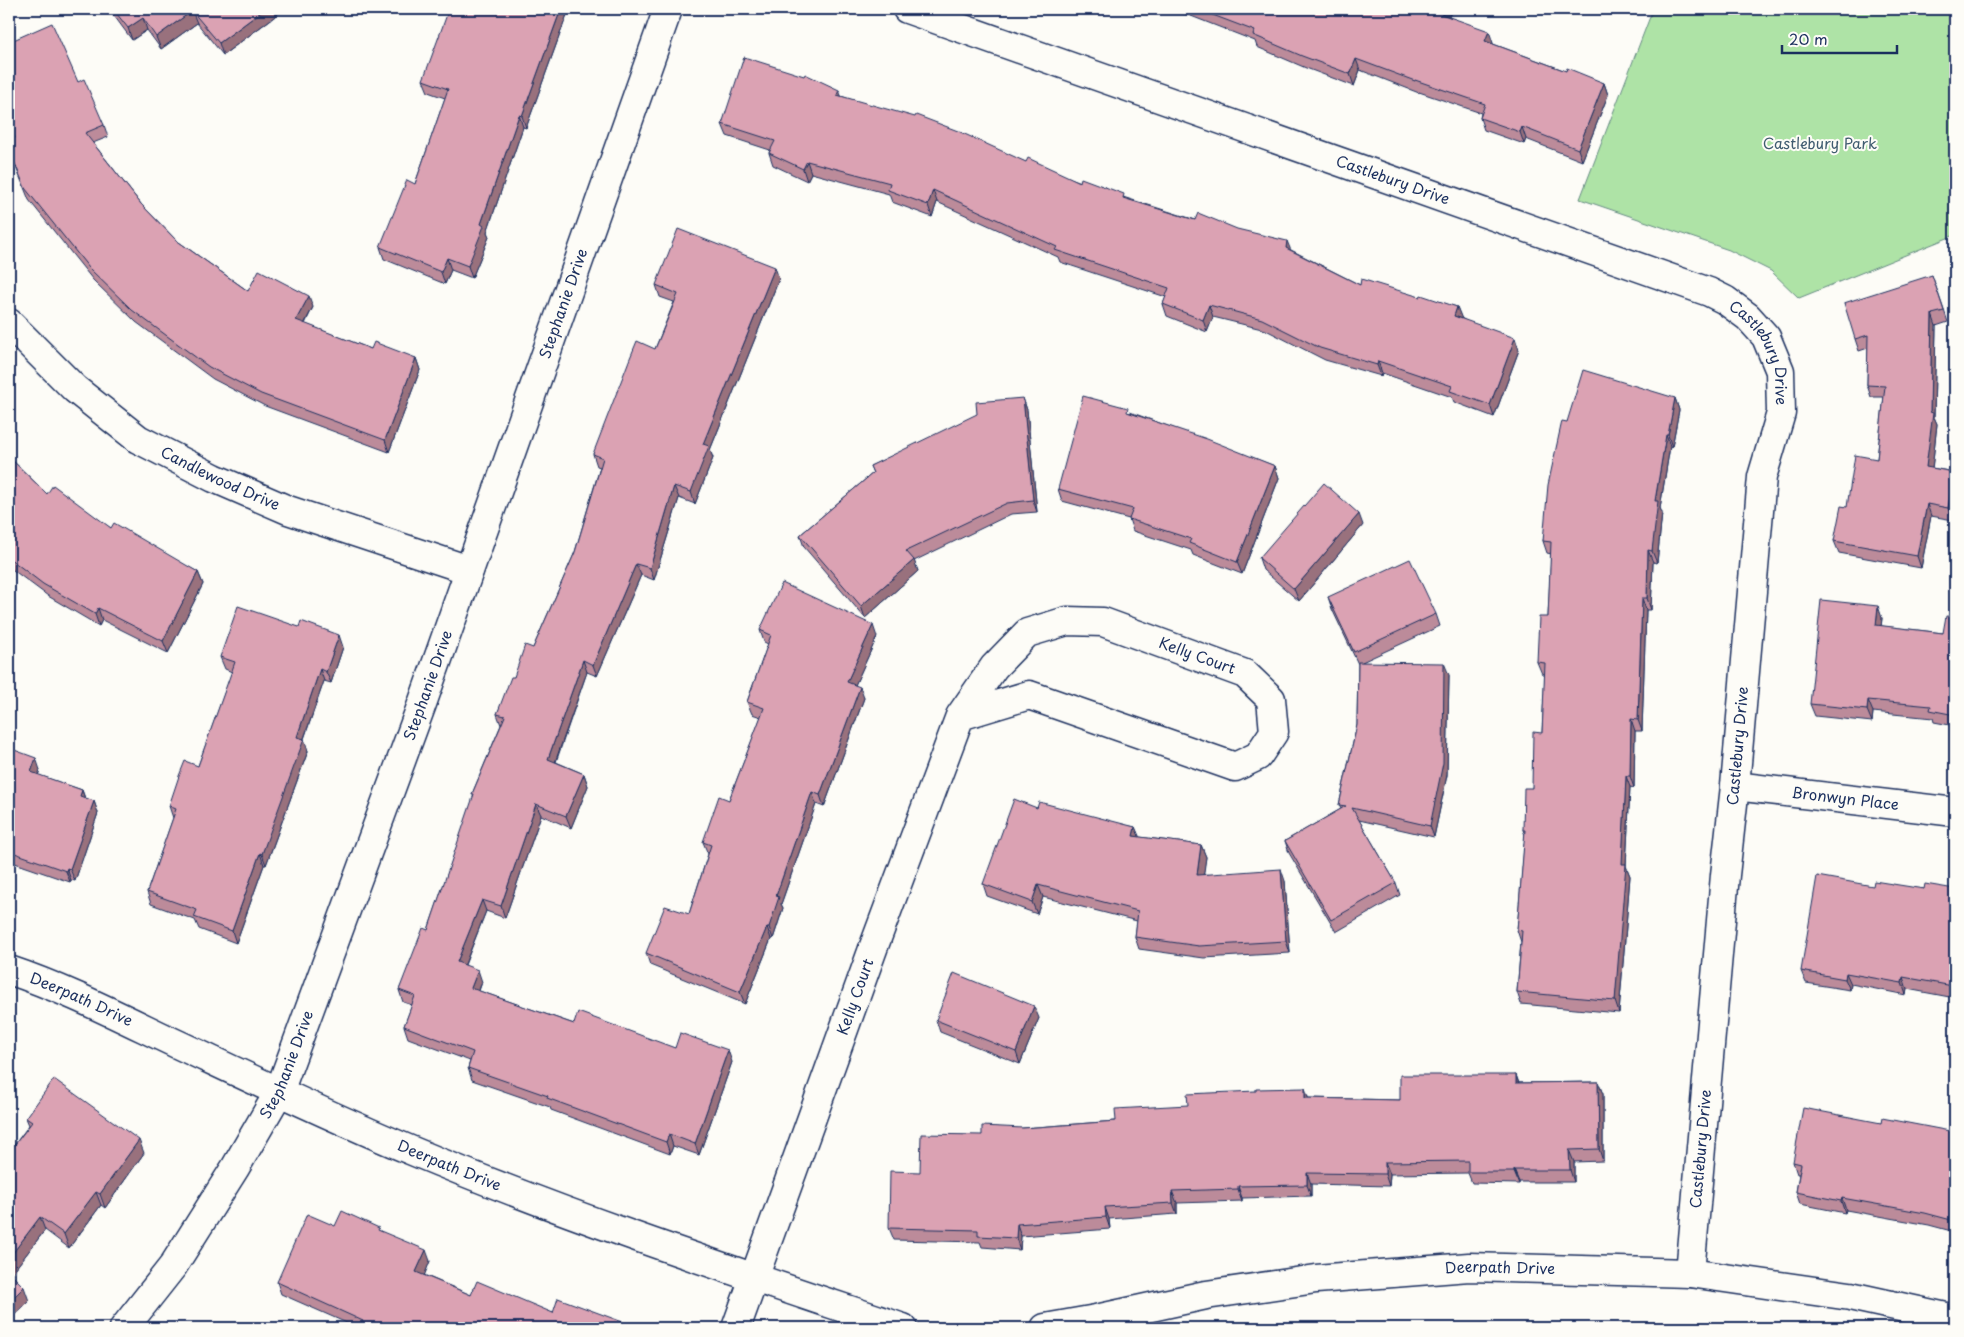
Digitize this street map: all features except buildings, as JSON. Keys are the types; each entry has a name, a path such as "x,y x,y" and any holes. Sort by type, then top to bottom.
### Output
{"street":[{"name":"Stephanie Drive","path":"124,1328 173,1266 235,1168 279,1092 469,570 668,9"},
{"name":"Castlebury Drive","path":"907,9 1709,292 1725,300 1748,317 1766,336 1780,371 1781,413 1762,477 1690,1274"},
{"name":"Candlewood Drive","path":"9,323 75,389 138,440 214,478 288,510 469,570"},
{"name":"Kelly Court","path":"736,1328 870,956 960,716 994,667 1027,633 1067,621 1103,622 1245,674 1271,699 1274,732 1258,756 1235,767 1029,695 960,716"},
{"name":"Bronwyn Place","path":"1735,786 1955,812"},
{"name":"Deerpath Drive","path":"9,970 30,977 279,1092 443,1163 550,1205 903,1328"},
{"name":"Deerpath Drive","path":"1045,1328 1206,1295 1316,1279 1469,1266 1690,1274 1850,1296 1955,1319"}],"green space":[{"name":"Castlebury Park","path":"1653,9 1955,9 1955,235 1799,298 1771,271 1729,250 1580,199"}]}
